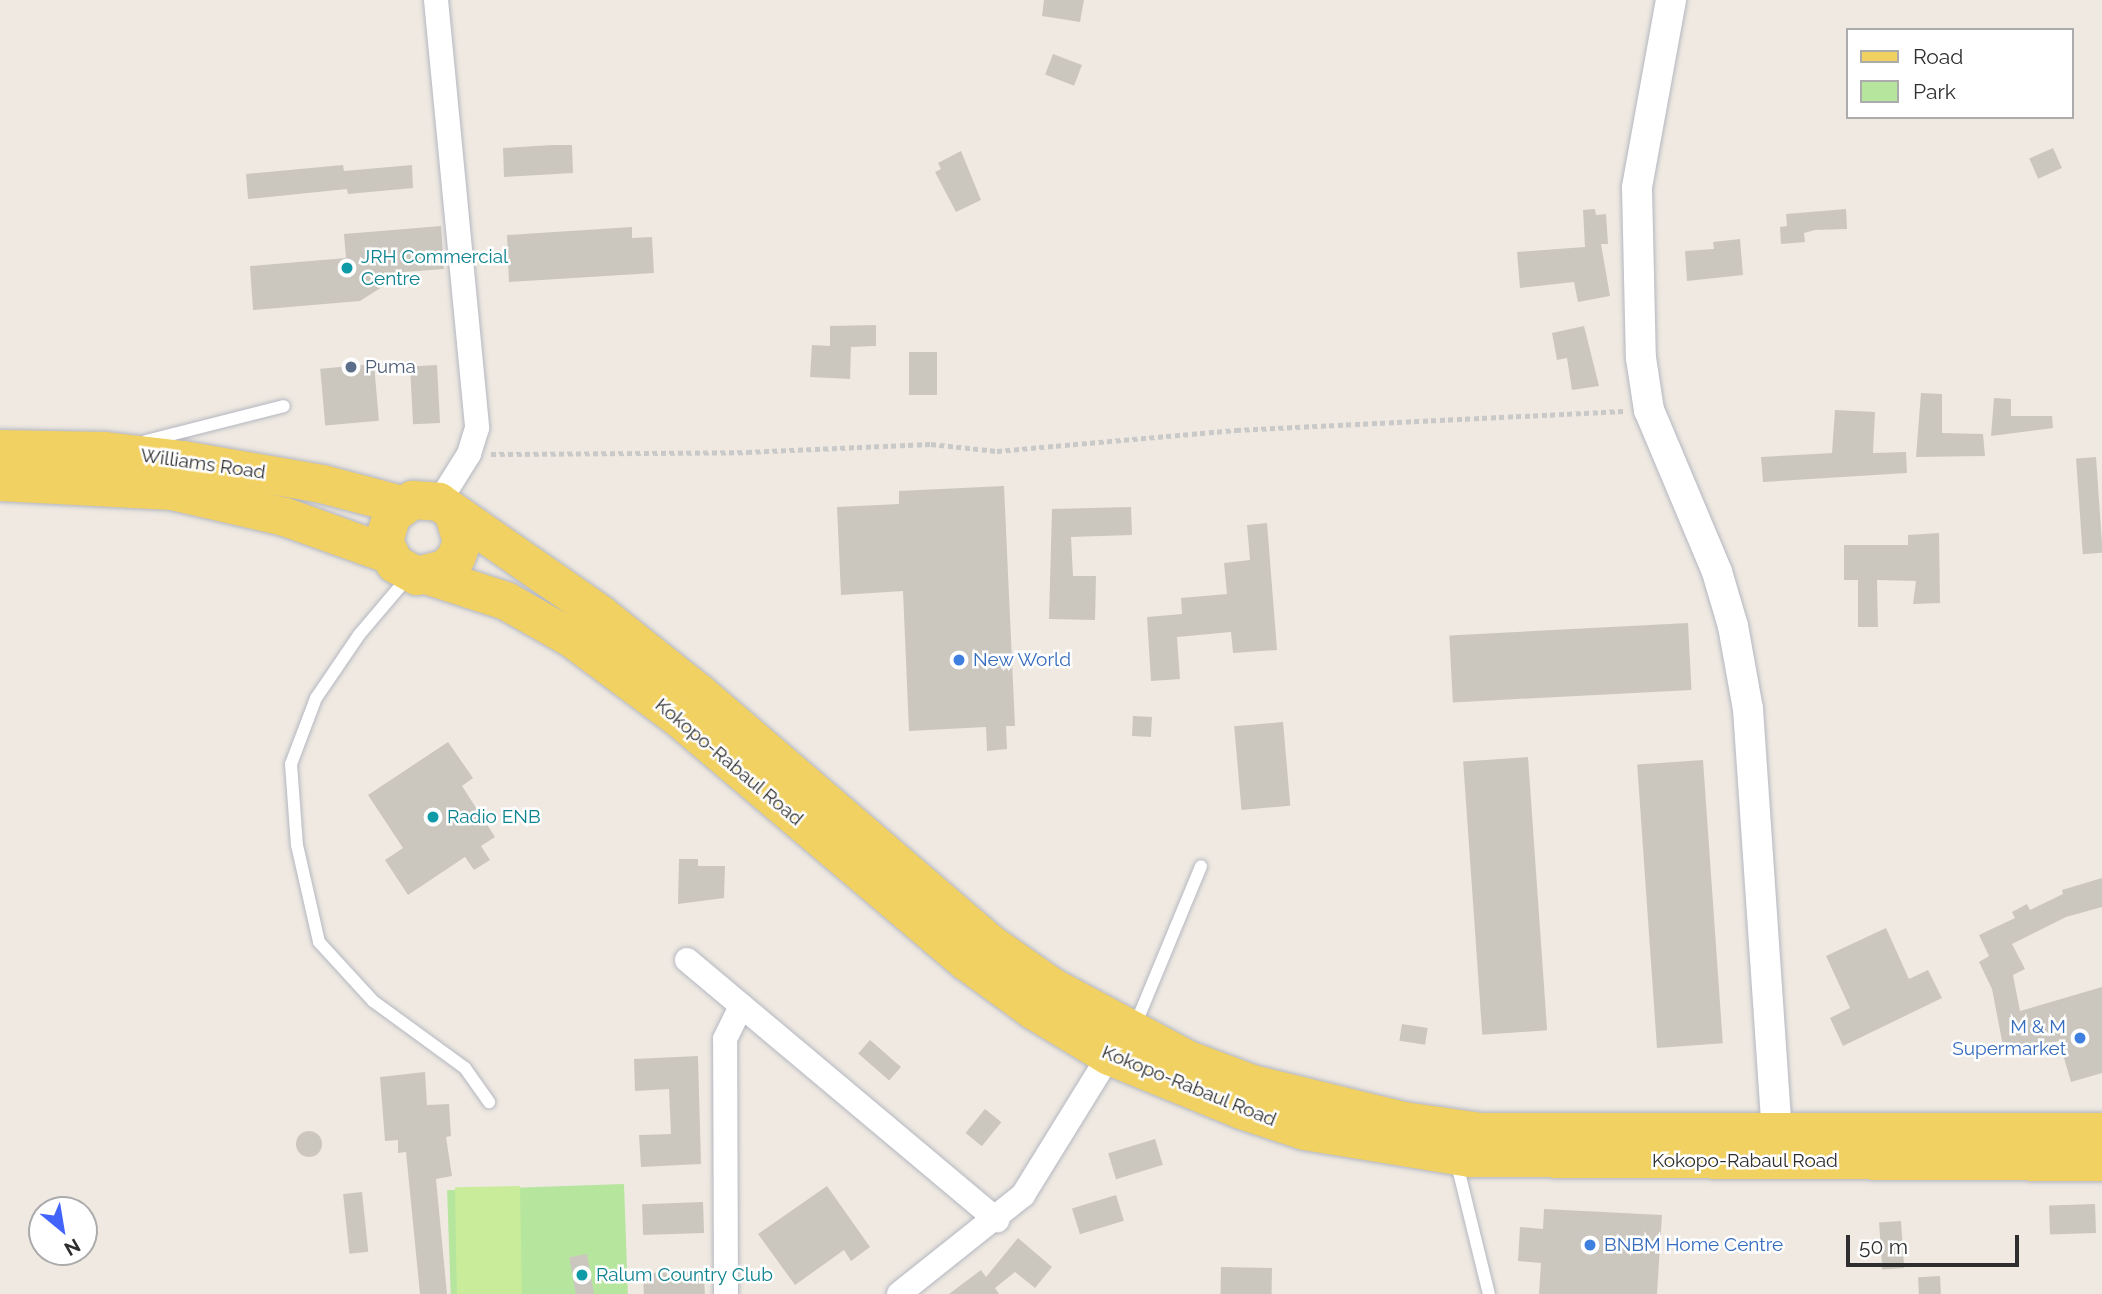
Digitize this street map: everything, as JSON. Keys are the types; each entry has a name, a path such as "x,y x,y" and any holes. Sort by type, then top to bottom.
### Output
{"main road":[{"name":"Williams Road","path":"0,449 105,451 260,472 431,506"},
{"name":"Williams Road","path":"0,482 172,491 285,517 409,568"},
{"name":"Kokopo-Rabaul Road","path":"431,506 600,614 699,693 988,942 1052,988 1121,1044 1186,1059 1252,1084 1404,1121 1481,1132 2102,1132"},
{"path":"431,506 460,526 456,558 409,568 386,527 431,506"},
{"name":"Kokopo-Rabaul Road","path":"409,568 506,601 573,639 679,718 967,962 1033,1010 1121,1044 1305,1131 1455,1156 1577,1162 2102,1161"}],"street":[{"path":"431,506 469,454 477,428 436,0"},
{"path":"1671,0 1637,188 1641,358 1649,410 1717,572 1733,626 1748,709 1777,1131"},
{"path":"687,960 997,1220"},
{"path":"726,1294 725,1039 741,1006"},
{"path":"899,1294 997,1220 1023,1195 1121,1044"}],"lane":[{"path":"105,451 284,406"},
{"path":"409,568 316,698 291,764 296,845 319,942 373,1001 465,1068 489,1102"},
{"path":"1121,1044 1201,866"},
{"path":"1455,1156 1489,1294"}],"path":[{"path":"469,454 747,452 931,444 997,451 1249,429 1649,410"}],"green space":[{"path":"624,1184 628,1294 451,1294 447,1190"},
{"path":"520,1186 522,1294 457,1294 455,1187"}],"building":[{"path":"1044,0 1084,0 1080,22 1042,16"},
{"path":"1053,54 1082,65 1074,86 1045,75"},
{"path":"572,145 573,173 504,177 503,148"},
{"path":"2053,148 2062,168 2038,179 2029,159"},
{"path":"961,151 981,200 956,212 935,172 941,169 938,163"},
{"path":"343,165 344,171 412,165 413,188 348,194 347,189 248,199 246,174"},
{"path":"1595,209 1596,215 1606,214 1608,244 1601,244 1610,296 1578,302 1574,282 1520,288 1517,252 1585,247 1583,210"},
{"path":"1846,209 1847,229 1815,230 1804,233 1805,242 1781,244 1780,227 1787,226 1786,214"},
{"name":"JRH Commercial Centre","path":"441,226 444,269 390,273 390,282 360,301 253,310 250,266 346,258 344,234"},
{"path":"632,227 632,238 652,237 654,273 509,282 507,235"},
{"path":"1740,239 1743,275 1687,281 1685,251 1714,249 1713,242"},
{"path":"876,325 876,346 851,347 850,379 810,377 812,345 830,346 830,326"},
{"path":"1584,326 1599,386 1572,390 1567,358 1557,360 1552,333"},
{"path":"909,352 937,352 937,395 909,395"},
{"path":"374,364 379,421 325,425 320,369"},
{"path":"437,365 440,423 413,424 410,366"},
{"path":"1921,393 1942,394 1942,433 1983,434 1985,456 1916,457"},
{"path":"1994,398 2011,399 2011,416 2052,416 2053,428 1991,436"},
{"path":"1835,410 1875,412 1873,453 1906,452 1907,473 1763,482 1761,457 1832,453"},
{"path":"2096,457 2102,553 2083,554 2076,458"},
{"name":"New World","path":"1004,486 1015,726 1006,726 1007,749 987,751 986,727 909,731 903,591 841,595 837,507 899,504 899,491"},
{"path":"1131,507 1132,535 1071,537 1073,576 1096,576 1095,620 1049,619 1052,509"},
{"path":"1267,523 1277,650 1233,653 1231,632 1177,637 1180,679 1151,681 1147,617 1182,614 1181,598 1227,594 1224,563 1250,560 1247,525"},
{"path":"1939,533 1940,603 1913,604 1916,581 1877,580 1878,627 1858,627 1858,580 1844,580 1844,545 1908,545 1908,535"},
{"path":"1688,623 1692,690 1453,702 1449,636"},
{"path":"1133,716 1152,717 1151,737 1132,736"},
{"path":"1283,722 1290,806 1242,810 1234,726"},
{"name":"Radio ENB","path":"448,742 473,778 462,786 495,837 481,846 490,860 474,870 465,857 408,895 385,860 403,848 368,795"},
{"path":"1528,757 1547,1030 1482,1035 1463,762"},
{"path":"1703,760 1723,1043 1657,1048 1637,765"},
{"path":"679,859 698,859 698,866 725,866 724,898 678,904"},
{"path":"2102,878 2102,907 2066,917 2012,944 2025,969 2013,975 2020,1011 2102,987 2102,1073 2071,1082 2059,1041 2004,1051 1992,989 1979,962 1989,956 1979,935 2015,918 2012,912 2027,904 2030,910 2063,894 2062,890"},
{"path":"1886,928 1909,979 1928,970 1942,998 1843,1046 1830,1018 1850,1008 1826,956"},
{"path":"1402,1024 1428,1028 1425,1045 1399,1041"},
{"path":"870,1040 901,1067 889,1080 858,1054"},
{"path":"698,1056 701,1164 641,1167 639,1135 671,1134 669,1089 635,1091 634,1059"},
{"path":"425,1072 427,1105 449,1104 451,1136 446,1137 452,1176 436,1179 447,1294 420,1294 406,1152 398,1153 398,1140 385,1141 380,1077"},
{"path":"985,1109 1001,1122 982,1146 965,1133"},
{"path":"309,1131 318,1135 322,1144 318,1153 309,1157 300,1153 296,1144 300,1135"},
{"path":"1155,1139 1163,1165 1116,1179 1108,1153"},
{"path":"827,1186 870,1247 851,1261 844,1250 795,1285 758,1234"},
{"path":"362,1192 368,1252 349,1254 343,1194"},
{"path":"1116,1195 1124,1221 1080,1234 1072,1208"},
{"path":"703,1202 704,1233 643,1235 642,1204"},
{"path":"2095,1204 2096,1233 2050,1235 2049,1206"},
{"name":"BNBM Home Centre","path":"1544,1209 1662,1215 1657,1294 1539,1294 1541,1263 1518,1261 1520,1227 1543,1229"},
{"path":"1901,1221 1904,1268 1882,1269 1879,1223"},
{"path":"1018,1238 1052,1267 1035,1288 1015,1272 995,1288 999,1294 949,1294 981,1270 986,1277"},
{"name":"Ralum Country Club","path":"587,1254 594,1294 576,1294 569,1257"},
{"path":"1221,1267 1272,1268 1272,1294 1221,1294"},
{"path":"704,1271 705,1294 644,1294 643,1273"},
{"path":"1940,1276 1941,1294 1919,1294 1918,1277"}],"place":[{"name":"JRH Commercial Centre","path":"347,268"},
{"name":"Puma","path":"351,367"},
{"name":"New World","path":"959,660"},
{"name":"Radio ENB","path":"433,817"},
{"name":"M & M Supermarket","path":"2080,1038"},
{"name":"BNBM Home Centre","path":"1590,1245"},
{"name":"Ralum Country Club","path":"582,1275"}]}
